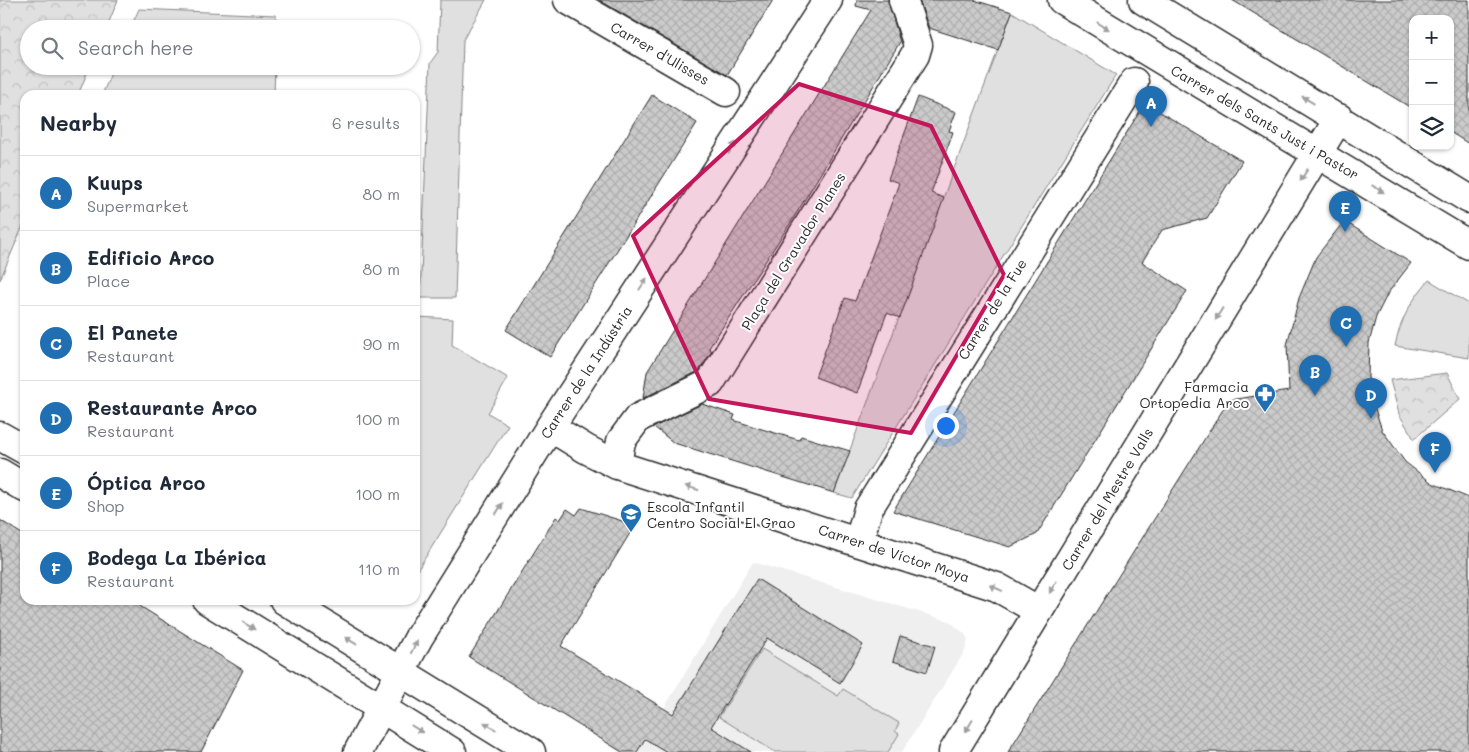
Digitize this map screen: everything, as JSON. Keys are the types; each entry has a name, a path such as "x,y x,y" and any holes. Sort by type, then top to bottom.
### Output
{"street":[{"name":"Carrer d'Ulisses","path":"568,0 726,92"},
{"name":"Carrer de la Indústria","path":"358,752 419,637 550,427 828,0"},
{"name":"Plaça del Gravador Planes","path":"617,465 621,441 638,418 710,383 915,55 918,45 903,0"},
{"name":"Carrer dels Sants Just i Pastor","path":"1062,0 1156,58 1318,152 1469,245"},
{"path":"1143,0 1469,199"},
{"name":"Carrer de la Fue","path":"859,541 868,509 1134,82"},
{"name":"Carrer del Mestre Valls","path":"953,752 1339,118"},
{"name":"Carrer de Víctor Moya","path":"550,427 586,450 617,465 859,541 997,587 1039,611"},
{"path":"0,436 20,447"},
{"path":"0,473 20,485"},
{"path":"215,605 452,752"},
{"path":"292,605 531,752"}],"highlighted area":[{"path":"799,84 931,126 1004,275 911,433 709,399 633,236"}],"shaded area":[{"path":"753,562 949,621 965,634 968,640 965,651 902,752 637,752"}],"green space":[{"path":"0,0 118,0 110,20 20,20 20,75 86,75 80,90 20,90 20,233 0,280"},
{"path":"440,0 486,0 463,40 455,298 420,298 430,63 438,52"},
{"path":"139,9 276,15 276,20 134,20"},
{"path":"1012,12 1116,75 852,498 834,493"},
{"path":"110,75 275,75 274,90 104,90"},
{"path":"1429,280 1469,304 1469,358 1395,346 1400,327 1408,310"},
{"path":"420,317 453,319 452,345 508,378 488,413 508,425 420,566"},
{"path":"1447,373 1460,399 1414,439 1399,414 1390,380"},
{"path":"762,649 838,696 843,689 899,723 895,731 899,734 888,752 775,752 719,717"}],"building":[{"path":"599,0 773,0 727,75"},
{"path":"857,0 888,0 900,42 793,219 709,348 712,351 699,371 643,398 647,372 871,10 856,6"},
{"path":"919,0 974,0 1012,12 998,50 929,28"},
{"path":"1232,0 1469,0 1469,144 1454,135 1454,15 1409,15 1409,107"},
{"path":"652,95 697,123 550,357 506,330"},
{"path":"918,97 956,112 949,131 953,132 931,193 944,198 900,318 887,313 857,393 815,377 845,298 855,301 899,183 888,179"},
{"path":"1145,103 1242,161 1207,218 1162,230 1142,262 1187,291 1037,534 1010,547 893,511"},
{"path":"1344,221 1411,263 1388,293 1376,317 1369,343 1368,377 1373,403 1382,430 1405,462 1432,483 1469,498 1469,752 1008,752 1229,400 1289,391 1287,345 1299,298 1316,257"},
{"path":"702,404 735,415 733,420 799,440 801,436 850,451 834,493 674,443 654,427"},
{"path":"581,508 635,525 561,646 673,714 757,579 863,645 840,683 767,638 711,727 751,752 667,752 645,739 637,752 622,752 469,657 556,517 560,520 567,509 576,515"},
{"path":"0,520 20,533 20,605 138,605 243,670 201,752 0,752"},
{"path":"900,636 935,646 927,672 893,661"}],"place":[{"name":"Kuups","path":"1151,127"},
{"name":"Óptica Arco","path":"1345,232"},
{"name":"El Panete","path":"1346,347"},
{"name":"Edificio Arco","path":"1315,396"},
{"name":"Farmacia Ortopedia Arco","path":"1265,413"},
{"name":"Restaurante Arco","path":"1371,419"},
{"name":"Bodega La Ibérica","path":"1435,473"},
{"name":"Escola Infantil Centro Social El Grao","path":"631,533"}]}
